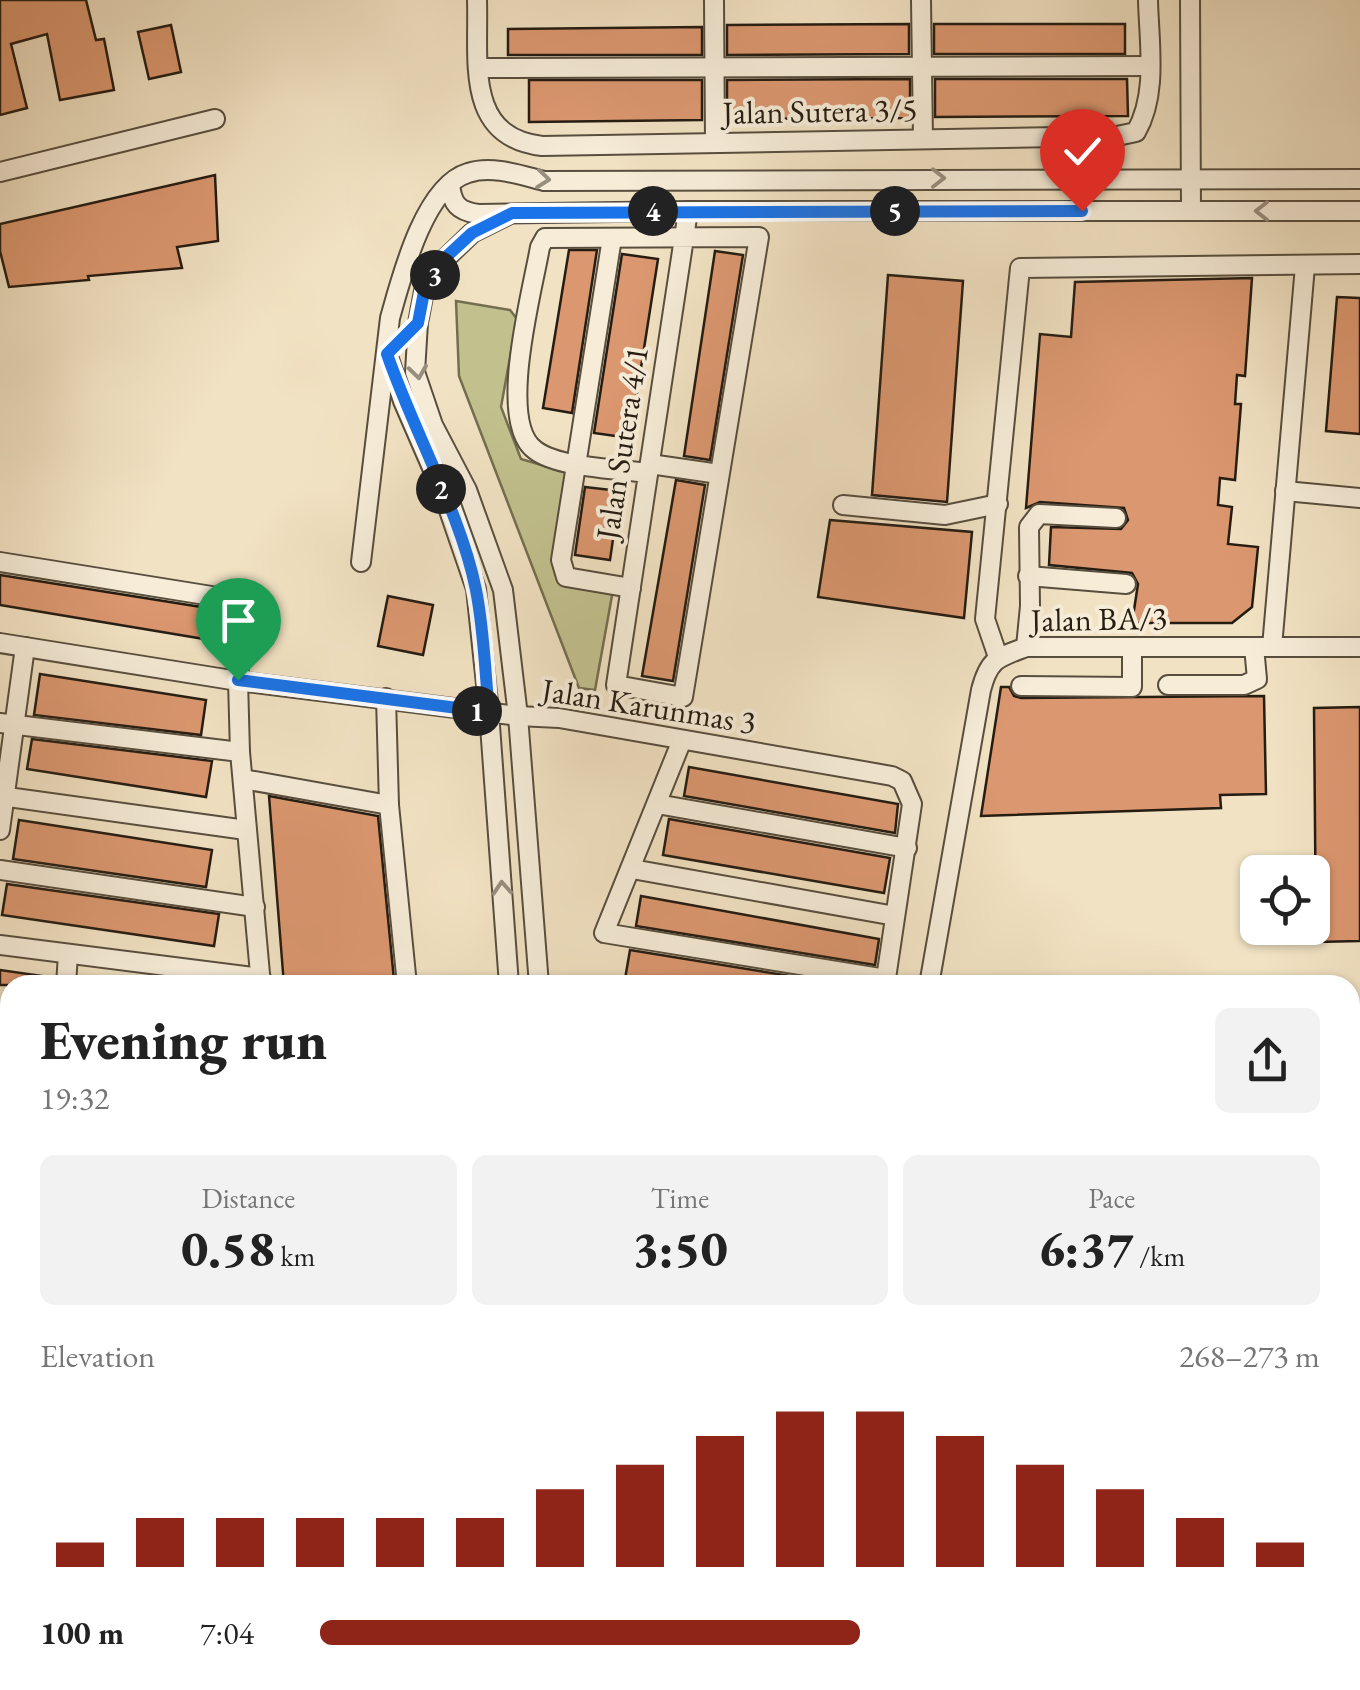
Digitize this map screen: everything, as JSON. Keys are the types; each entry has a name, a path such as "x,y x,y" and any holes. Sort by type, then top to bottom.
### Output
{"street":[{"path":"477,0 480,68 715,70 1149,66 1148,0"},
{"path":"714,0 715,143"},
{"path":"921,0 923,138"},
{"path":"1190,0 1191,211"},
{"name":"Jalan Sutera 3/5","path":"480,68 485,110 495,128 523,144 542,146 1117,136 1136,132 1145,117 1149,66"},
{"path":"0,172 215,120"},
{"path":"361,562 390,318 399,284 434,199 464,173 488,169 544,181 1360,180"},
{"path":"450,184 452,200 462,211 512,213 1360,211"},
{"name":"Jalan Sutera 4/1","path":"688,210 616,685 683,696 719,474"},
{"path":"512,213 472,233 445,258 424,292 415,372 433,425 467,490 502,590 518,716 538,975"},
{"path":"759,237 719,474 576,463 542,455 524,437 516,397 540,247 545,238 612,238 759,237"},
{"path":"612,238 560,560 566,576 631,588"},
{"path":"998,657 985,619 1020,268 1360,264"},
{"path":"1168,684 1244,685 1256,679 1285,491 1305,266"},
{"path":"387,354 418,323"},
{"path":"387,354 443,493 476,590 508,975"},
{"path":"1285,491 1360,498"},
{"path":"843,505 945,514 998,504"},
{"path":"1026,647 1029,527 1039,514 1116,518"},
{"path":"0,562 224,598 239,604 240,752 260,975"},
{"path":"1028,576 1126,584"},
{"name":"Jalan Karunmas 3","path":"0,643 238,680 559,718 892,776 902,781 912,804 886,975"},
{"path":"0,830 7,724 25,647"},
{"name":"Jalan BA/3","path":"932,975 982,690 987,669 998,657 1026,647 1360,647"},
{"path":"1021,686 1132,687 1132,647"},
{"path":"386,698 390,805 407,975"},
{"path":"7,724 240,752"},
{"path":"682,740 604,933 845,975"},
{"path":"243,779 390,805"},
{"path":"2,796 246,830"},
{"path":"657,804 907,848"},
{"path":"632,869 895,916"},
{"path":"0,870 255,907"},
{"path":"0,946 213,975"},
{"path":"67,975 68,954"}],"shaded area":[{"path":"456,301 510,310 517,319 501,407 521,459 568,473 555,561 613,590 595,690 579,688 459,376"}],"building":[{"path":"0,0 86,0 96,40 104,39 114,90 60,100 47,34 11,44 27,108 0,115"},
{"path":"909,24 909,54 727,55 727,25"},
{"path":"934,24 1125,24 1125,54 934,54"},
{"path":"171,25 181,72 149,79 138,32"},
{"path":"702,27 702,55 508,55 508,29"},
{"path":"910,79 910,118 727,119 727,80"},
{"path":"935,79 1127,79 1128,116 935,117"},
{"path":"529,80 702,80 702,120 529,122"},
{"path":"215,175 218,241 177,247 182,268 9,287 0,251 0,224"},
{"path":"569,250 597,250 572,413 543,408"},
{"path":"715,251 743,255 710,460 684,456"},
{"path":"622,254 658,259 630,438 594,433"},
{"path":"888,275 963,281 947,502 872,495"},
{"path":"1252,278 1245,376 1237,375 1235,404 1241,404 1235,480 1220,478 1218,505 1232,507 1228,544 1258,547 1252,607 1232,623 1132,623 1138,584 1132,573 1049,565 1051,527 1121,529 1128,520 1124,508 1040,502 1026,508 1040,334 1071,337 1075,282"},
{"path":"1337,297 1360,298 1360,434 1326,431"},
{"path":"676,480 705,485 673,681 642,676"},
{"path":"585,487 620,491 610,560 575,555"},
{"path":"830,520 972,532 964,618 818,597"},
{"path":"0,575 220,610 229,618 228,643 0,605"},
{"path":"388,596 433,605 423,655 378,646"},
{"path":"40,674 206,700 201,735 34,715"},
{"path":"1001,687 1009,687 1014,696 1021,698 1264,696 1266,794 1220,795 1221,808 981,816"},
{"path":"1360,707 1360,941 1330,942 1330,855 1315,855 1314,708"},
{"path":"32,739 212,761 206,797 27,769"},
{"path":"689,767 898,804 895,833 684,796"},
{"path":"269,796 378,816 394,975 283,975"},
{"path":"669,819 890,858 884,893 663,855"},
{"path":"19,820 212,850 206,887 13,859"},
{"path":"7,884 219,914 214,946 2,915"},
{"path":"641,896 879,939 875,965 636,926"},
{"path":"630,950 784,975 626,975"},
{"path":"0,970 35,975 0,975"}],"route":[{"path":"238,680 489,712 476,590 443,493 387,354 418,323 424,292 445,258 472,233 512,213 1082,211"}]}
